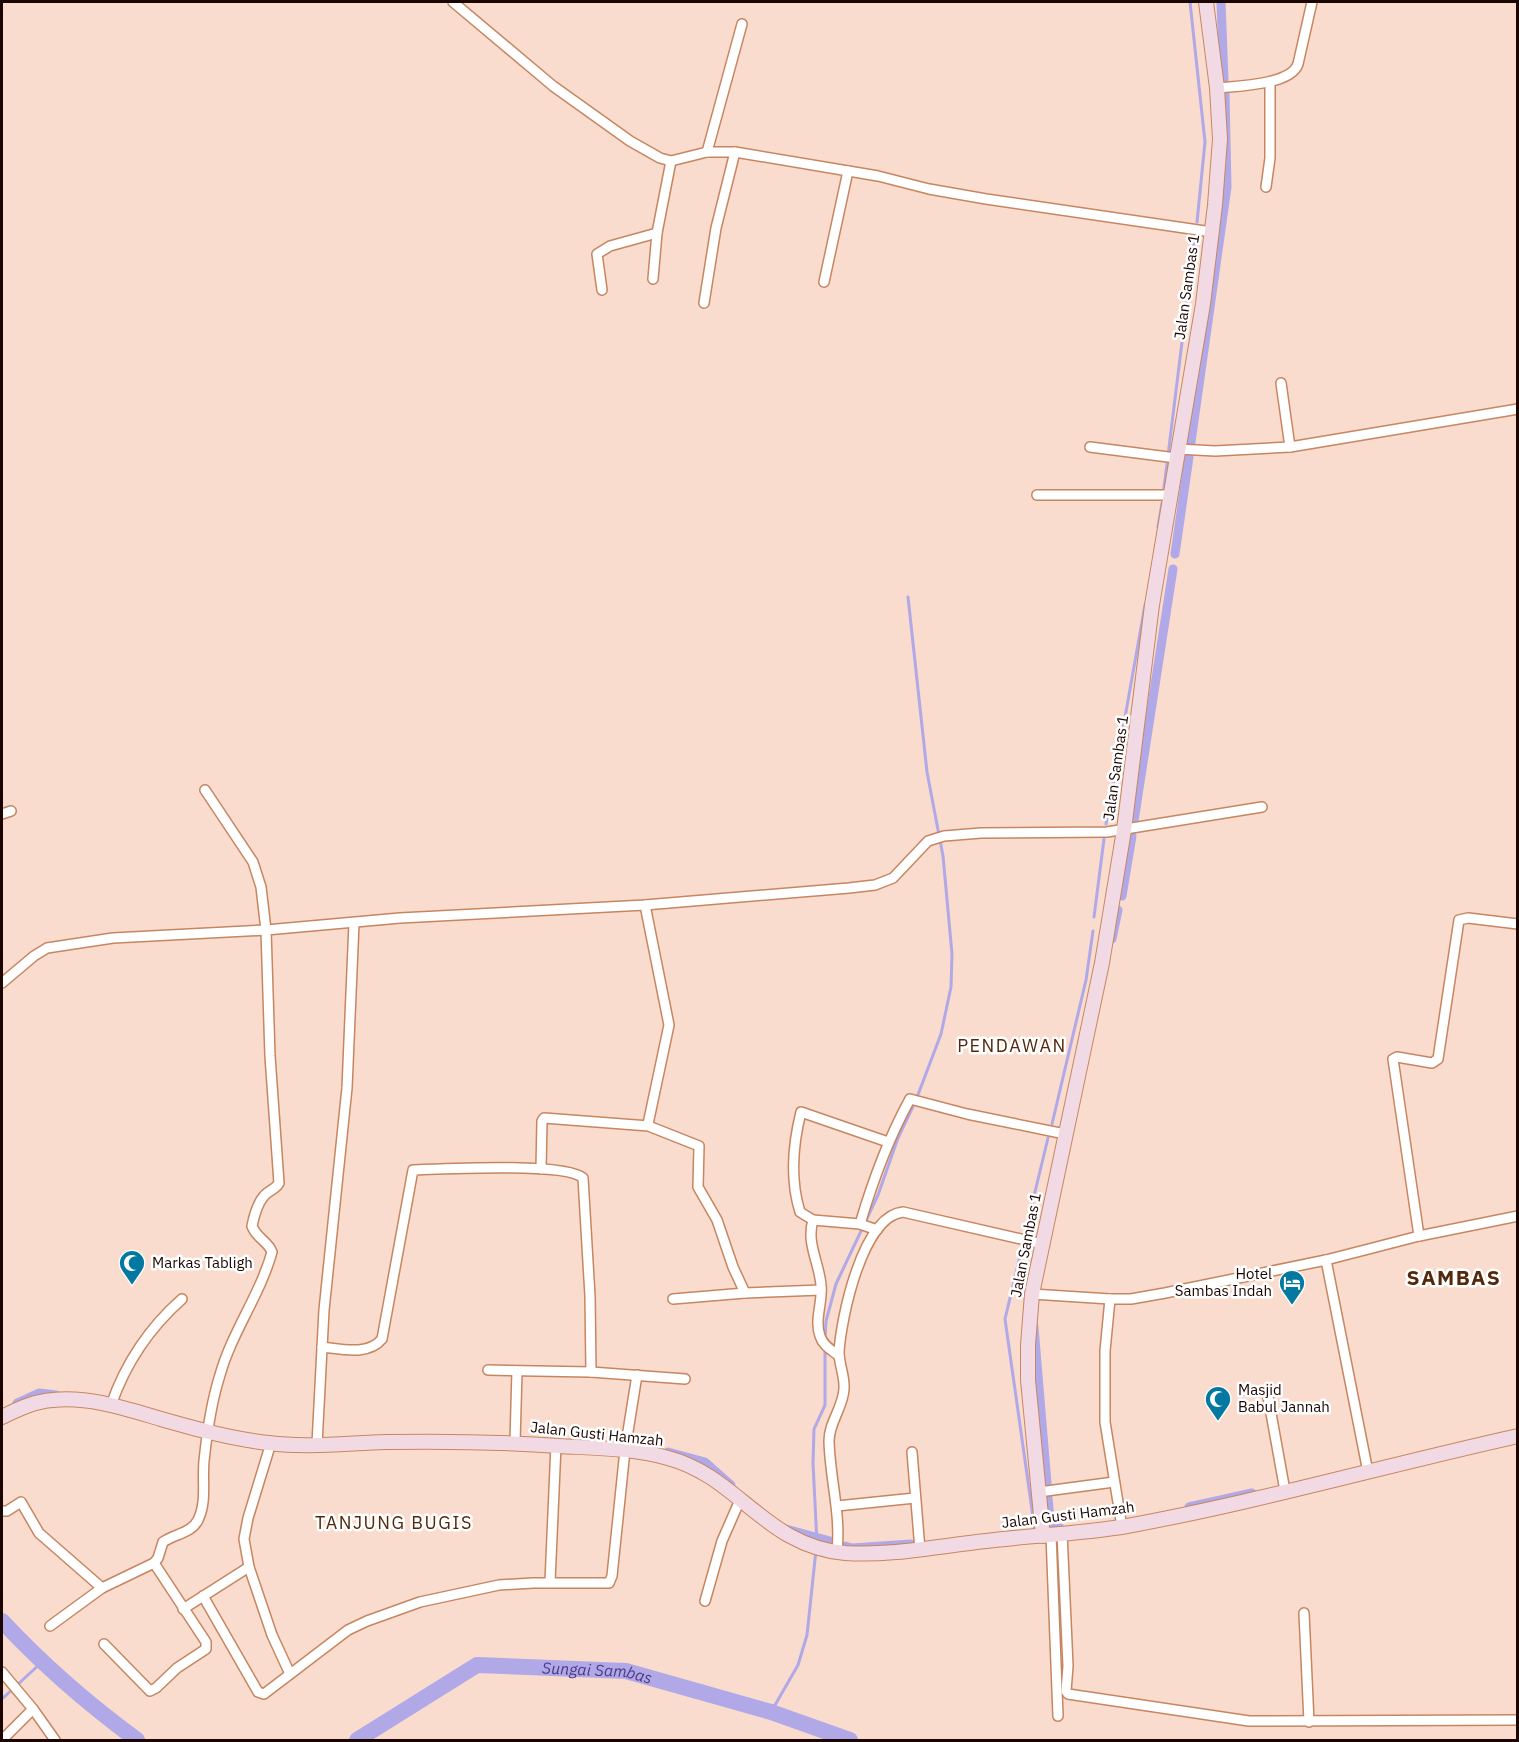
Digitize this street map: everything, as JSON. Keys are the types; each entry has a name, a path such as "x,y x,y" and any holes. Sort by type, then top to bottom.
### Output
{"street":[{"path":"453,2 553,86 630,141 660,158 671,161 707,152 735,152 848,171 986,199 1212,232"},
{"name":"Jalan Sambas 1","path":"1052,1535 1039,1492 1028,1380 1032,1294 1102,963 1124,830 1152,605 1203,304 1220,139 1217,88 1206,2"},
{"path":"1217,88 1270,82 1289,75 1297,69 1312,2"},
{"path":"707,152 742,24"},
{"path":"1266,187 1269,158 1270,82"},
{"path":"704,303 716,228 735,152"},
{"path":"653,279 657,233 671,161"},
{"path":"824,282 848,171"},
{"path":"602,290 597,254 610,246 657,233"},
{"path":"1281,383 1290,447"},
{"path":"1090,447 1176,455 1290,447 1518,409"},
{"path":"1037,495 1170,495"},
{"path":"50,1626 102,1588 154,1563 163,1542 196,1524 204,1501 202,1485 207,1431 222,1365 272,1252 252,1226 261,1199 279,1183 270,1056 266,930 261,887 253,862 205,790"},
{"path":"2,983 34,956 56,945 113,938 645,904 875,885 892,878 928,842 940,837 1124,830 1262,807"},
{"path":"2,814 11,811"},
{"path":"645,904 669,1025 649,1126"},
{"path":"1419,1236 1394,1059 1397,1057 1432,1063 1436,1062 1440,1055 1459,920 1468,918 1518,924"},
{"path":"318,1444 322,1347 347,1088 354,923"},
{"path":"833,1551 837,1506 829,1440 844,1388 836,1353 851,1284 860,1262 869,1227 876,1170 910,1098 1065,1134"},
{"path":"888,1142 801,1112 794,1143 795,1181 800,1212 813,1220 869,1227 903,1212 1043,1244"},
{"path":"541,1169 542,1121 544,1118 649,1126 699,1146 698,1186 717,1220 733,1267 745,1293"},
{"path":"322,1347 359,1349 373,1346 382,1339 413,1170 541,1169 573,1173 583,1178 590,1296 591,1372"},
{"path":"1032,1294 1131,1299 1326,1260 1419,1236 1518,1216"},
{"path":"813,1220 810,1235 821,1290 818,1331 823,1344 836,1353"},
{"path":"1326,1260 1368,1472"},
{"path":"673,1299 821,1290"},
{"path":"111,1405 116,1389 134,1355 169,1310 182,1299"},
{"path":"1110,1299 1105,1351 1105,1422 1122,1527"},
{"path":"488,1370 591,1372 685,1379"},
{"path":"515,1442 517,1371"},
{"path":"203,1596 258,1692 266,1693 348,1630 376,1617 420,1602 476,1589 521,1583 607,1583 612,1581 625,1450 637,1376"},
{"path":"1267,1391 1285,1491"},
{"name":"Jalan Gusti Hamzah","path":"2,1417 37,1402 54,1400 111,1405 207,1431 271,1443 488,1441 655,1454 686,1463 707,1473 779,1530 805,1543 833,1551 869,1554 1122,1527 1518,1436"},
{"path":"271,1443 248,1518 244,1539 249,1567 273,1635 290,1674"},
{"path":"550,1582 556,1445"},
{"path":"912,1452 920,1550"},
{"path":"1039,1492 1114,1482"},
{"path":"837,1506 915,1498"},
{"path":"705,1601 722,1541 740,1500"},
{"path":"2,1511 7,1511 21,1502 39,1533 102,1588"},
{"path":"1052,1535 1058,1716"},
{"path":"1052,1535 1068,1666 1067,1693 1222,1718 1268,1722 1518,1720"},
{"path":"104,1644 146,1689 152,1691 177,1668 206,1649 206,1642 154,1563"},
{"path":"183,1609 249,1567"},
{"path":"1304,1613 1308,1722"},
{"path":"2,1672 55,1740"},
{"path":"2,1740 33,1709"}],"waterway":[{"path":"1190,2 1205,142 1197,222"},
{"path":"1221,2 1224,80"},
{"path":"1191,442 1227,187 1225,94"},
{"path":"1164,488 1195,237"},
{"path":"1175,554 1189,457"},
{"path":"1158,527 1162,503"},
{"path":"1134,821 1173,569"},
{"path":"825,1339 826,1321 836,1284 878,1195 898,1138 916,1100 941,1034 951,987 952,954 943,856 927,772 908,597"},
{"path":"1106,824 1145,605"},
{"path":"1122,896 1132,836"},
{"path":"1094,917 1104,839"},
{"path":"1112,939 1118,910"},
{"path":"1052,1124 1086,980 1093,931"},
{"path":"1025,1233 1048,1138"},
{"path":"1022,1248 1005,1319 1035,1531"},
{"path":"1034,1327 1047,1483"},
{"path":"817,1543 813,1463 814,1429 825,1405 825,1349"},
{"path":"17,1403 39,1393 56,1395"},
{"path":"668,1452 705,1462 731,1485"},
{"path":"1189,1507 1252,1493"},
{"path":"1048,1498 1051,1529 1060,1528"},
{"path":"786,1529 830,1541"},
{"path":"845,1546 852,1548 911,1544"},
{"path":"771,1712 798,1665 807,1635 816,1550"},
{"path":"2,1621 66,1684 137,1740"},
{"path":"2,1699 42,1662"},
{"name":"Sungai Sambas","path":"357,1740 477,1665 626,1671 771,1712 850,1740"}],"place":[{"name":"Markas Tabligh","path":"132,1286"},
{"name":"Hotel Sambas Indah","path":"1292,1306"},
{"name":"Masjid Babul Jannah","path":"1218,1422"}],"district":[{"name":"PENDAWAN","path":"1012,1046"},
{"name":"SAMBAS","path":"1454,1278"},
{"name":"TANJUNG BUGIS","path":"394,1523"}]}
